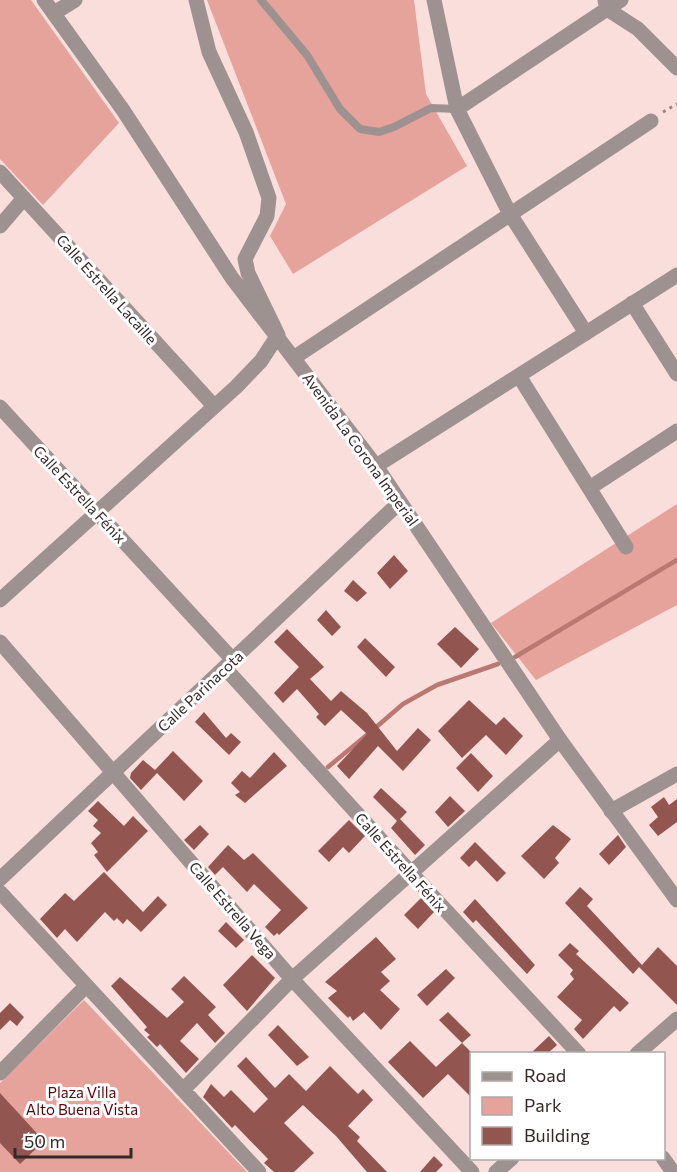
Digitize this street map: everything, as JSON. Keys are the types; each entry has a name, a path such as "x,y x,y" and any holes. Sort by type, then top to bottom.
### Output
{"street":[{"name":"Avenida La Corona Imperial","path":"44,0 123,110 232,278 295,357 376,466 560,740 677,900"},
{"path":"54,13 75,0"},
{"path":"0,600 214,406 261,361 278,335 258,297 245,259 267,216 268,198 246,132 209,52 196,0"},
{"path":"434,0 457,109 510,214 586,333"},
{"path":"457,109 606,4 621,0"},
{"path":"606,4 638,30 677,68"},
{"path":"295,357 651,121"},
{"name":"Calle Estrella Lacaille","path":"0,172 214,406"},
{"path":"0,226 24,198"},
{"path":"376,466 677,275"},
{"path":"632,303 677,374"},
{"path":"519,376 591,487 626,547"},
{"name":"Calle Estrella Fénix","path":"0,407 96,511 412,874 578,1052"},
{"path":"591,487 677,431"},
{"name":"Calle Parinacota","path":"0,879 400,502"},
{"name":"Calle Estrella Vega","path":"0,642 292,980 472,1172"},
{"path":"183,1090 292,980 560,740"},
{"path":"612,811 677,774"},
{"path":"0,892 259,1172"},
{"path":"0,1073 86,986"},
{"path":"638,1052 677,1019"},
{"path":"496,1172 510,1160"}],"lane":[{"path":"261,0 307,55 340,110 360,129 379,132 394,128 431,108 457,109"}],"green space":[{"path":"0,0 31,0 119,123 43,205 0,159"},
{"path":"207,0 414,0 426,94 467,166 293,274 270,236 286,204"},
{"path":"677,504 677,605 536,680 491,623"},
{"name":"Plaza Villa Alto Buena Vista","path":"84,1000 247,1172 0,1172 0,1083"}],"building":[{"path":"394,555 408,571 390,589 377,573"},
{"path":"353,580 367,593 357,602 344,591"},
{"path":"326,610 341,627 332,636 317,620"},
{"path":"455,627 479,649 461,668 437,644"},
{"path":"287,629 324,667 310,679 331,701 341,691 367,713 397,751 418,728 431,740 403,771 378,746 349,779 337,766 367,734 341,710 325,726 316,717 319,714 297,689 283,703 274,693 299,667 274,642"},
{"path":"365,638 395,667 386,677 357,647"},
{"path":"469,700 496,725 504,717 523,736 506,755 486,735 462,758 438,731"},
{"path":"204,712 226,738 231,733 241,742 229,755 195,722"},
{"path":"173,751 203,781 184,801 157,773 141,790 130,778 131,773 143,760 155,770"},
{"path":"274,752 287,766 245,803 235,795 240,792 231,783 242,771 250,778"},
{"path":"471,753 493,776 478,792 456,768"},
{"path":"381,788 407,812 400,819 425,845 415,855 391,828 397,821 373,797"},
{"path":"450,796 465,811 448,827 435,812"},
{"path":"664,797 669,805 677,799 677,822 658,836 649,825 658,817 651,807"},
{"path":"98,801 124,826 133,816 148,831 107,872 94,855 98,852 91,843 101,833 93,826 98,820 88,811"},
{"path":"349,820 365,836 349,853 343,847 329,862 318,851"},
{"path":"200,825 209,834 194,850 184,840"},
{"path":"553,825 571,839 555,858 559,863 544,879 521,856"},
{"path":"618,835 626,847 609,865 599,854"},
{"path":"475,842 506,873 497,882 476,860 469,867 460,858"},
{"path":"228,845 244,860 253,853 308,908 279,935 277,933 274,936 265,927 281,910 254,884 247,892 223,867 215,875 208,867"},
{"path":"104,872 143,912 158,896 167,905 141,932 127,919 123,924 117,918 114,921 105,912 77,942 65,929 57,938 40,919 65,893 74,901"},
{"path":"580,887 593,899 587,906 642,965 658,947 677,966 677,1005 639,967 633,974 565,903"},
{"path":"421,898 434,912 418,929 404,915"},
{"path":"475,899 535,965 527,974 476,920 473,923 463,912"},
{"path":"226,922 244,940 236,948 218,931"},
{"path":"376,937 396,959 381,972 390,981 380,990 400,1009 381,1030 364,1012 353,1021 350,1016 348,1018 328,998 337,991 325,982"},
{"path":"570,943 579,951 576,954 629,1003 620,1012 614,1006 583,1039 574,1029 582,1020 557,997 574,979 570,974 573,970 558,955"},
{"path":"252,955 275,978 247,1011 223,985"},
{"path":"446,969 455,978 427,1006 417,995"},
{"path":"184,976 216,1007 208,1015 225,1033 215,1043 197,1023 180,1041 199,1059 186,1073 160,1044 157,1047 147,1037 150,1035 144,1030 147,1027 111,986 120,977 167,1018 184,1002 171,989"},
{"path":"10,1003 24,1017 17,1026 10,1020 0,1030 0,1013"},
{"path":"448,1012 471,1035 462,1043 439,1020"},
{"path":"278,1025 309,1057 297,1066 268,1035"},
{"path":"549,1036 557,1045 549,1052 532,1052"},
{"path":"410,1041 436,1067 462,1043 471,1052 470,1096 448,1074 423,1098 388,1062"},
{"path":"246,1057 275,1088 289,1074 306,1091 330,1066 358,1094 363,1089 373,1100 348,1126 360,1137 357,1141 387,1172 367,1172 336,1136 303,1105 284,1123 314,1153 294,1172 274,1172 264,1163 268,1159 235,1125 232,1128 203,1097 211,1084 224,1097 231,1090 254,1113 268,1099 237,1066"},
{"path":"0,1093 44,1141 20,1164 0,1143"},
{"path":"434,1156 443,1165 436,1172 420,1172"}],"waterway":[{"path":"515,657 677,560"},
{"path":"374,729 403,704 437,685 498,664"},
{"path":"328,767 368,734"}]}
